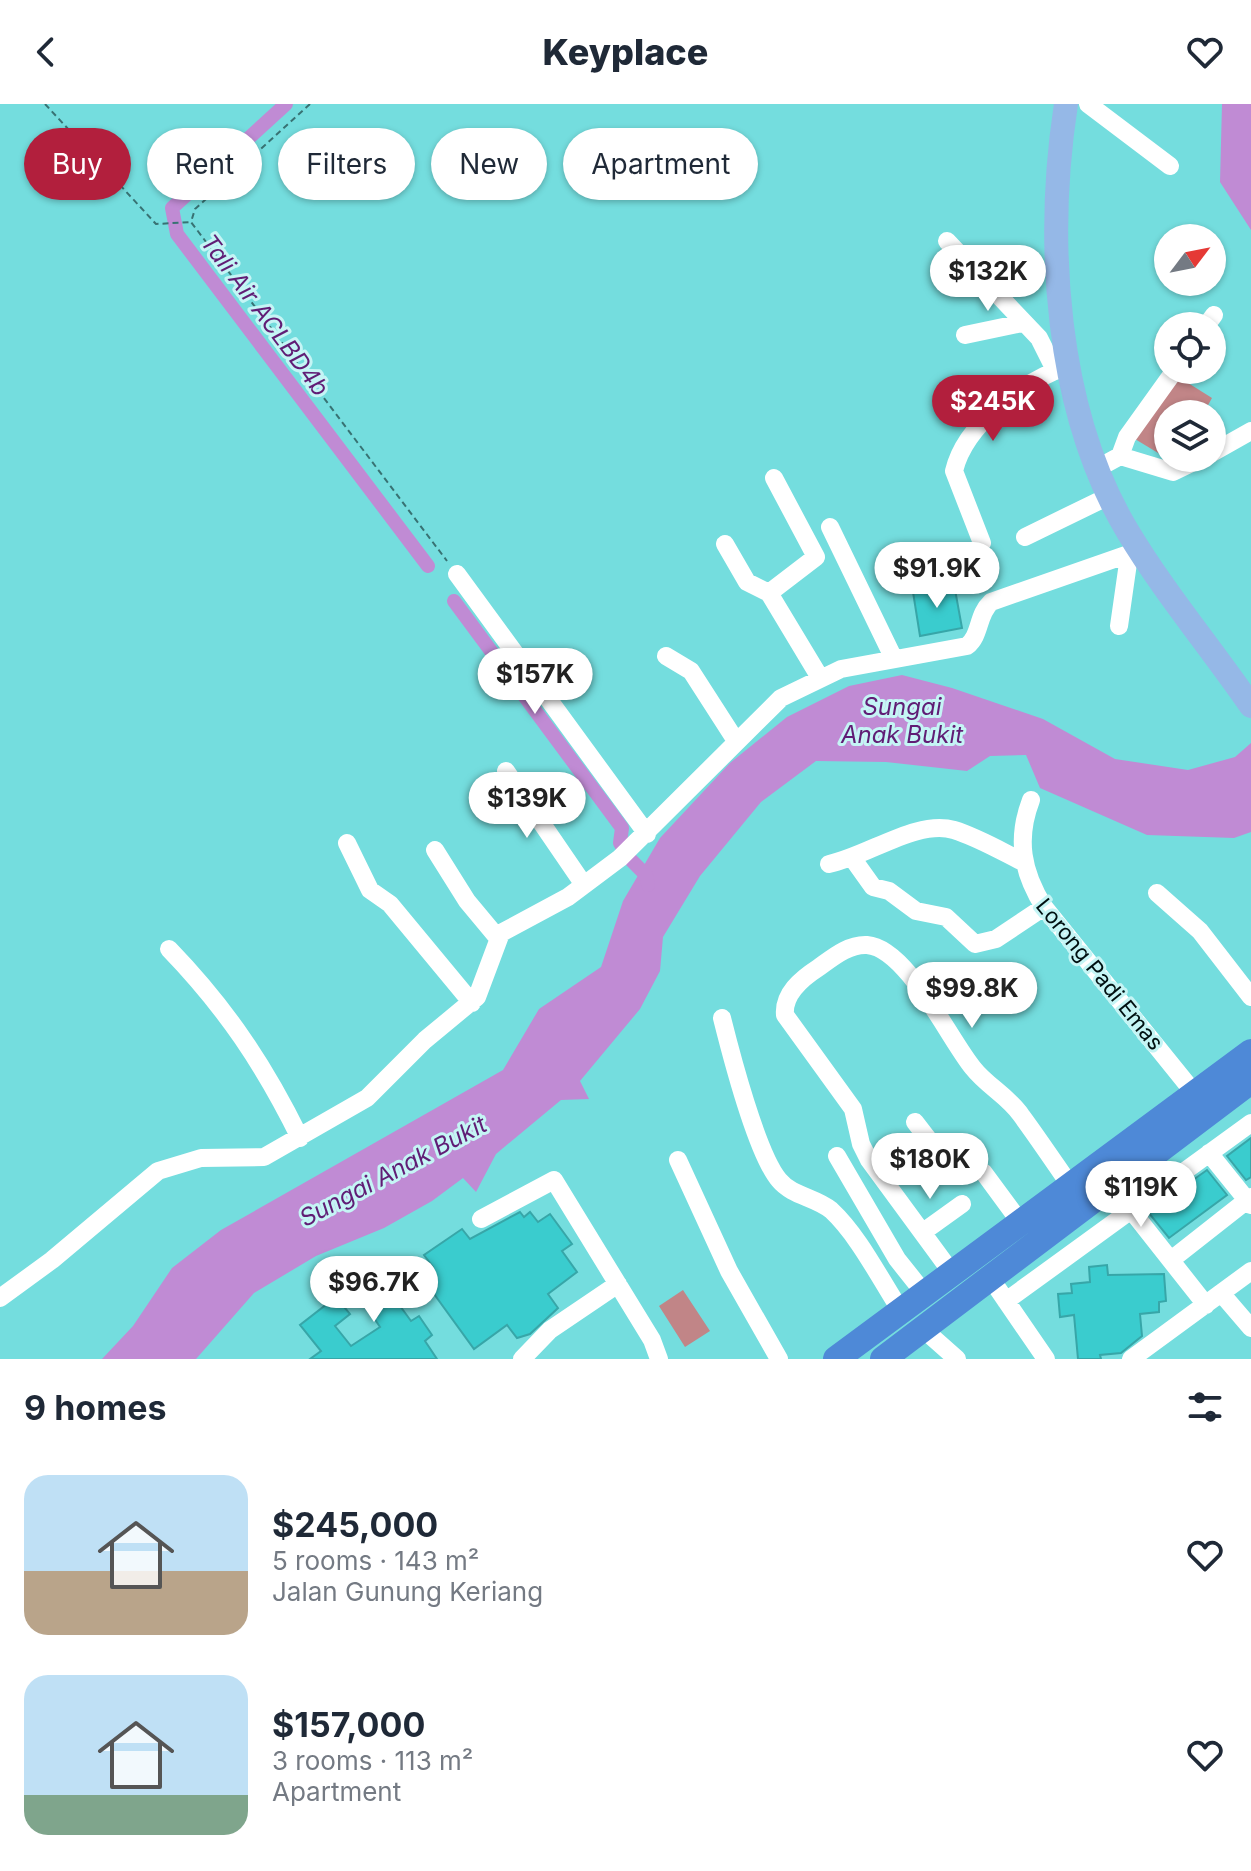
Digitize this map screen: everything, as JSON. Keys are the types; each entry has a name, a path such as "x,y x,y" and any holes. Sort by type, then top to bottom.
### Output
{"highway":[{"path":"836,1359 1251,1052"},
{"path":"883,1359 1251,1081"}],"main road":[{"path":"1066,104 1060,141 1056,246 1062,368 1098,468 1134,553 1250,704"}],"street":[{"path":"1088,104 1170,166"},
{"path":"947,241 1008,303 1062,368 1003,406 965,443 957,459 954,471 959,491 982,543"},
{"path":"965,335 1022,323"},
{"path":"1098,468 1120,456 1127,437 1165,384"},
{"path":"1226,447 1249,437"},
{"path":"1120,456 1154,468"},
{"path":"769,593 816,557 774,478"},
{"path":"1025,537 1109,496"},
{"path":"830,527 893,657"},
{"path":"725,544 747,582 769,593 819,676"},
{"path":"1119,626 1134,553"},
{"path":"0,1298 52,1260 148,1177 170,1165 201,1158 264,1157 367,1098 425,1040 472,1003 497,937 584,885 647,834 781,698 819,676 893,657 967,646 975,637 981,612 991,602 1134,553"},
{"path":"457,574 647,834"},
{"path":"666,656 691,671 736,741"},
{"path":"506,771 584,885"},
{"name":"Lorong Padi Emas","path":"1031,800 1026,814 1023,862 1028,882 1044,907 1195,1094"},
{"path":"829,864 853,859 905,835 938,827 954,830 1023,862"},
{"path":"347,843 373,895 390,904 472,1003"},
{"path":"435,850 467,901 497,937"},
{"path":"853,859 873,887 889,891 916,911 946,917 975,944 996,939 1044,907"},
{"path":"1157,893 1200,931 1251,997"},
{"path":"952,1273 864,1151 853,1109 785,1015 790,992 843,951 859,946 877,947 900,965 975,1071 1011,1101 1070,1185"},
{"path":"169,949 214,995 269,1074 300,1138"},
{"path":"722,1018 734,1066 773,1171 787,1187 817,1201 840,1220 901,1311"},
{"path":"915,1122 952,1170 976,1168 984,1173 1020,1222"},
{"path":"1006,1301 1251,1123"},
{"path":"1171,1260 1250,1201 1209,1153"},
{"path":"837,1156 897,1259 924,1293"},
{"path":"678,1160 729,1271 779,1359"},
{"path":"481,1219 554,1180 652,1340 659,1359"},
{"path":"923,1232 962,1204"},
{"path":"1131,1210 1171,1260 1251,1328"},
{"path":"1131,1359 1251,1271"},
{"path":"989,1276 1046,1359"},
{"path":"522,1359 550,1330 618,1284"},
{"path":"922,1328 957,1359"}],"path":[{"path":"45,104 156,224 191,222"},
{"path":"191,222 195,209 310,104"},
{"path":"191,222 457,574"}],"shaded area":[{"path":"1161,384 1190,384 1212,398 1154,400 1154,451 1130,436"},
{"path":"683,1290 710,1331 685,1347 659,1306"}],"water":[{"path":"1222,104 1251,104 1251,230 1220,182"},
{"name":"Sungai Anak Bukit","path":"902,675 952,688 1043,719 1115,759 1188,770 1235,757 1251,743 1251,832 1234,838 1147,835 1040,788 1026,755 990,756 967,771 886,762 816,761 761,802 700,876 663,937 660,971 640,1009 580,1081 589,1099 561,1100 496,1154 476,1192 463,1178 432,1201 384,1228 316,1256 254,1293 196,1359 102,1359 133,1326 172,1268 221,1230 503,1070 539,1009 601,967 623,901 660,838 730,763 787,717 849,686"}],"building":[{"path":"954,584 962,628 920,636 913,592"},
{"path":"1251,1138 1251,1177 1246,1180 1227,1156"},
{"path":"1207,1170 1227,1195 1169,1238 1148,1212"},
{"path":"520,1212 524,1217 530,1212 538,1222 550,1214 572,1244 562,1251 577,1272 548,1294 558,1308 530,1334 517,1338 507,1325 474,1349 421,1276 433,1267 424,1255 462,1229 470,1239"},
{"path":"397,1260 415,1284 395,1299 411,1321 419,1316 432,1335 425,1341 437,1359 310,1359 321,1351 300,1325 336,1297 350,1314 335,1326 351,1346 380,1327 374,1318 378,1315 359,1289"},
{"path":"1107,1265 1108,1275 1164,1274 1166,1301 1159,1302 1159,1312 1140,1314 1142,1336 1121,1353 1100,1355 1101,1359 1078,1359 1074,1315 1060,1317 1058,1294 1072,1293 1071,1284 1090,1282 1089,1267"}],"waterway":[{"name":"Tali Air ACLBD4b","path":"286,104 172,208 177,234 428,566"},
{"name":"Tali Air ACLBD4b","path":"454,601 622,828 620,843 623,848"},
{"name":"Tali Air ACLBD4b","path":"631,860 646,875 648,885"}]}
